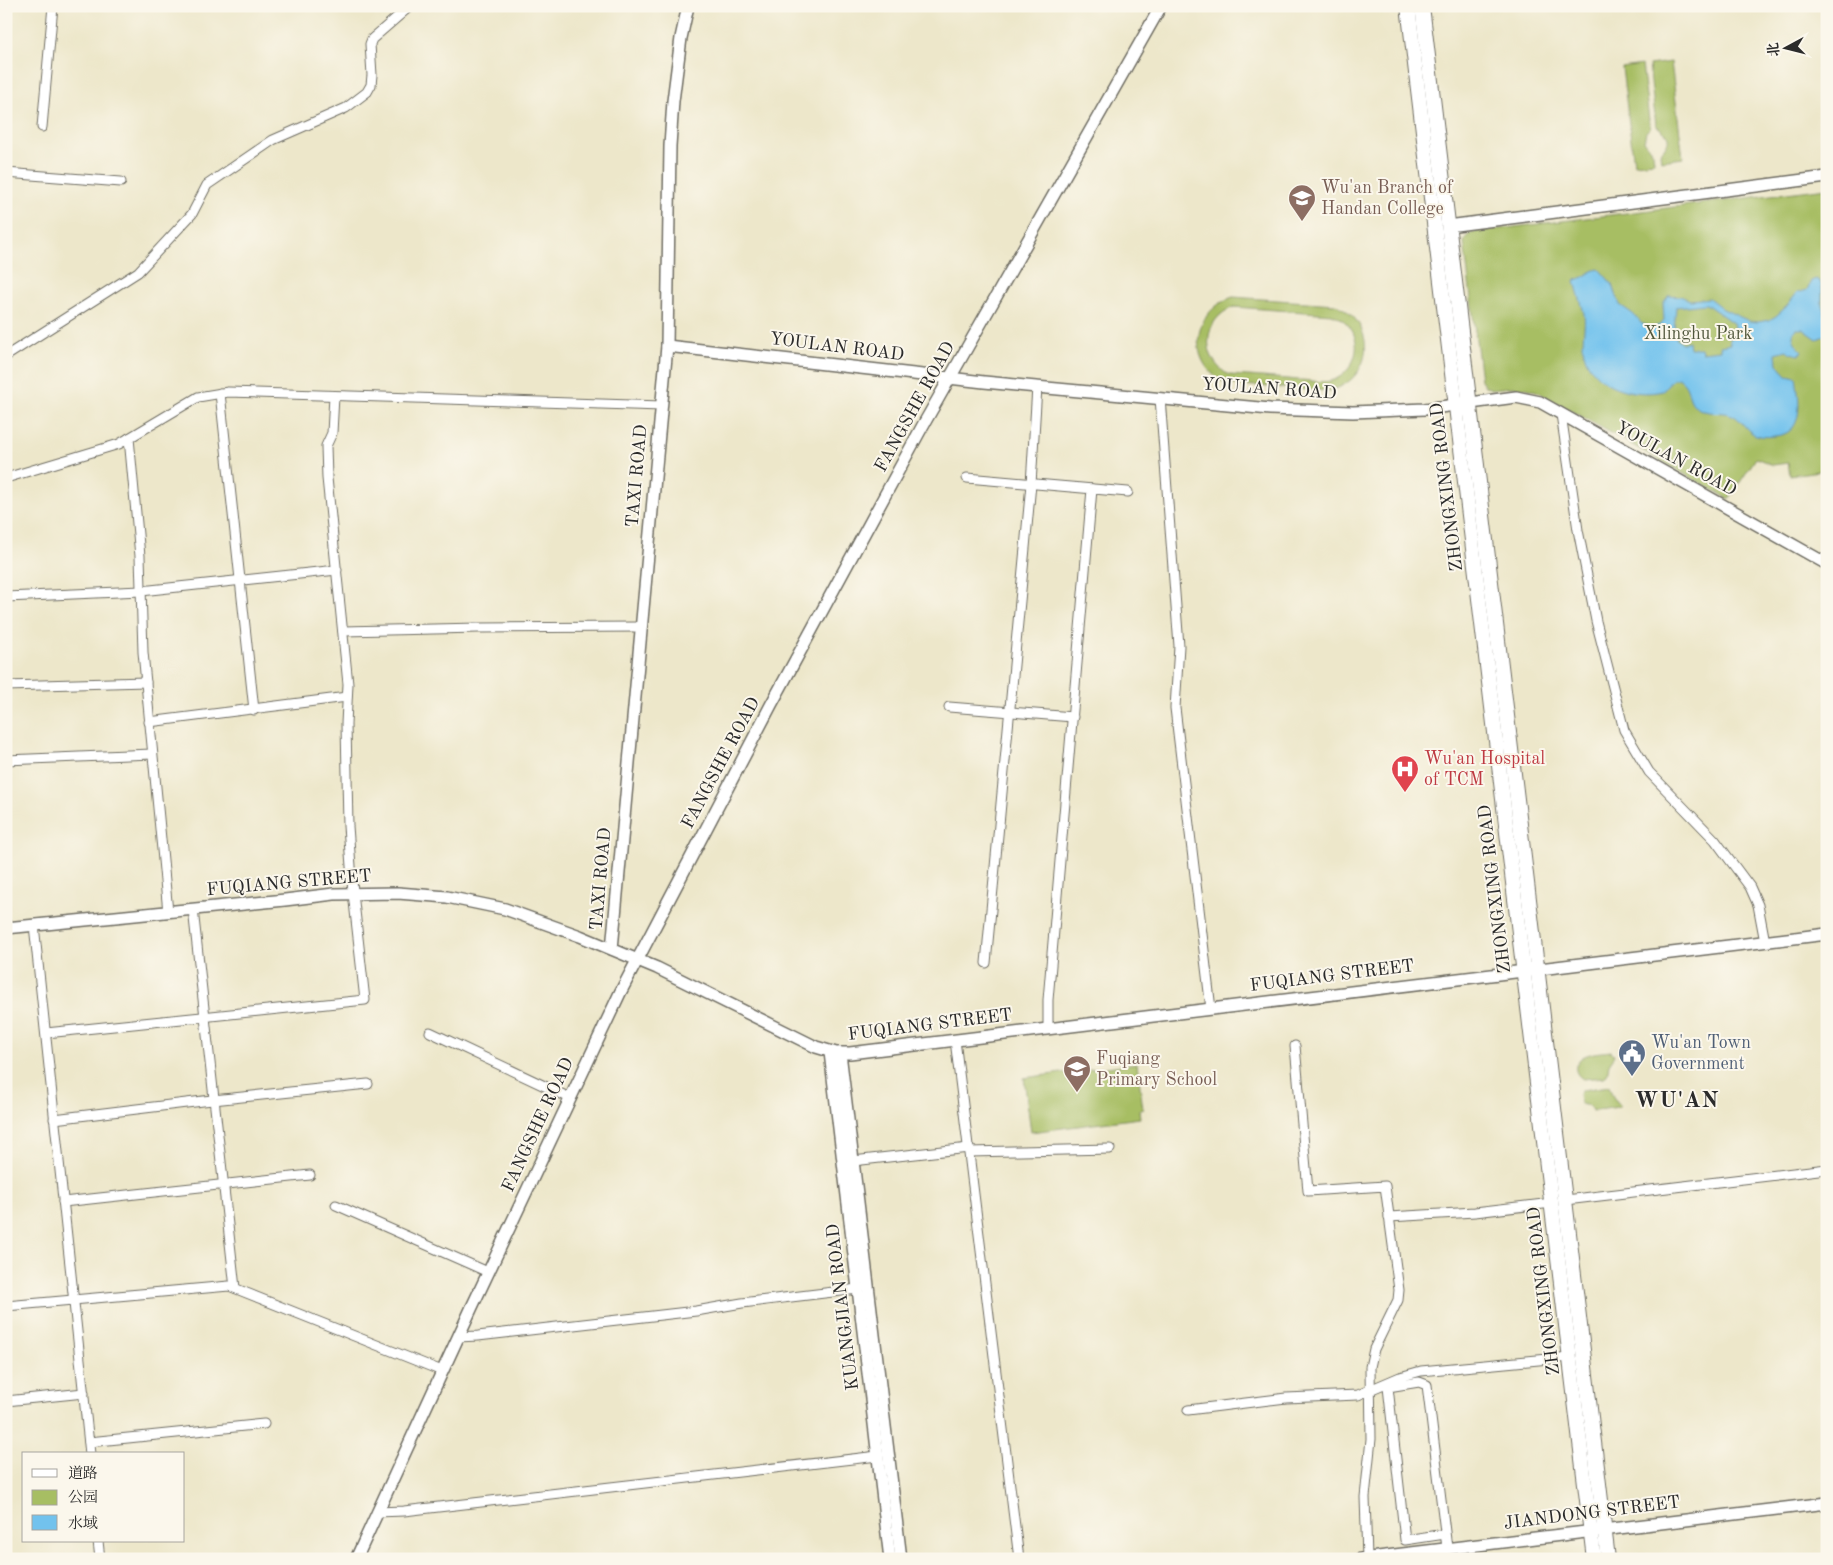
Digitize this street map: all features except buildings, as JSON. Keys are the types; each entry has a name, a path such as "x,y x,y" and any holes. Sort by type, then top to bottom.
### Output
{"main road":[{"name":"ZHONGXING ROAD","path":"1408,6 1463,404 1559,1202 1598,1530 1594,1559"},
{"name":"ZHONGXING ROAD","path":"1422,6 1448,226 1463,404"},
{"name":"ZHONGXING ROAD","path":"1559,1202 1570,1357 1598,1530 1608,1559"}],"street":[{"path":"42,127 53,6"},
{"path":"6,356 138,272 192,214 207,185 273,140 346,108 366,92 371,85 370,44 372,39 410,6"},
{"name":"TAXI ROAD","path":"612,949 667,346 670,146 676,71 688,6"},
{"name":"FANGSHE ROAD","path":"356,1559 488,1272 638,960 771,705 950,378 1161,6"},
{"path":"6,173 121,182"},
{"path":"1448,226 1827,177"},
{"name":"YOULAN ROAD","path":"667,346 950,378 1270,409 1353,412 1425,409 1516,397 1525,398 1540,402 1827,564"},
{"path":"986,963 1010,712 1037,387"},
{"path":"6,478 119,444 198,397 220,393 662,406"},
{"path":"220,393 254,710"},
{"path":"46,1033 365,1000 353,893 348,826 346,724 348,684 326,446 332,433 334,396"},
{"path":"1160,398 1179,646 1175,708 1211,1009"},
{"path":"1561,414 1578,530 1596,621 1624,730 1649,772 1715,840 1750,887 1758,905 1765,942"},
{"path":"130,438 140,556 143,652 168,912"},
{"path":"967,478 1128,492"},
{"path":"1048,1029 1048,1000 1092,489"},
{"path":"6,597 141,591 337,570"},
{"path":"343,631 641,627"},
{"path":"6,686 146,682"},
{"path":"149,722 347,698"},
{"path":"949,706 1073,717"},
{"path":"6,760 152,754"},
{"name":"FUQIANG STREET","path":"6,928 334,894 425,894 483,903 530,917 657,968 797,1039 835,1052 956,1040 1827,934"},
{"path":"193,909 235,1288"},
{"path":"34,925 90,1452"},
{"path":"430,1032 570,1098"},
{"path":"956,1040 1019,1559"},
{"path":"1295,1046 1308,1191 1385,1186 1399,1290 1398,1300 1374,1349 1370,1367 1371,1439 1365,1497 1364,1558"},
{"name":"KUANGJIAN ROAD","path":"835,1052 853,1161 900,1559"},
{"name":"KUANGJIAN ROAD","path":"835,1052 858,1289 890,1559"},
{"path":"54,1118 368,1084"},
{"path":"853,1161 969,1150 1110,1149"},
{"path":"1389,1217 1475,1212 1827,1169"},
{"path":"63,1202 310,1175"},
{"path":"336,1205 488,1272"},
{"path":"6,1306 220,1286 235,1288 442,1371"},
{"path":"458,1337 676,1313 742,1302 858,1289"},
{"path":"1188,1410 1286,1398 1358,1395 1400,1377 1421,1371 1570,1357"},
{"path":"1445,1534 1405,1540 1388,1387 1419,1382 1427,1385 1447,1548"},
{"path":"6,1401 84,1393"},
{"path":"89,1442 264,1424"},
{"path":"377,1512 404,1511 878,1456"},
{"name":"JIANDONG STREET","path":"1364,1558 1827,1503"},
{"path":"98,1542 100,1559"}],"green space":[{"path":"1671,62 1683,158 1661,161 1660,153 1665,148 1668,137 1656,125 1649,65"},
{"path":"1642,65 1650,128 1646,132 1644,141 1653,153 1654,162 1634,164 1622,68"},
{"name":"Xilinghu Park","path":"1827,188 1827,470 1790,475 1788,463 1773,465 1756,458 1729,499 1536,391 1513,387 1491,389 1485,386 1481,380 1464,242 1468,235 1474,232"},
{"path":"1233,297 1335,304 1349,313 1359,324 1364,337 1365,350 1362,363 1355,375 1344,385 1329,391 1227,384 1214,375 1205,364 1200,352 1198,339 1201,326 1208,314 1219,304","holes":["1234,307 1332,314 1345,322 1351,329 1355,337 1356,348 1350,366 1342,376 1330,381 1319,382 1229,375 1213,359 1209,349 1211,329 1216,320 1223,312"]},
{"path":"1611,1051 1615,1055 1609,1064 1607,1075 1583,1079 1579,1076 1576,1066 1580,1059 1593,1053"},
{"path":"1137,1063 1143,1109 1139,1110 1140,1118 1031,1132 1024,1078"},
{"path":"1609,1086 1613,1097 1620,1105 1618,1107 1592,1111 1590,1106 1580,1104 1579,1094 1582,1090"}],"water":[{"path":"1599,269 1613,285 1620,305 1633,314 1642,324 1653,327 1660,325 1664,321 1663,303 1669,295 1680,296 1690,300 1709,298 1723,309 1749,321 1758,322 1769,320 1776,316 1797,293 1807,290 1811,281 1816,279 1820,281 1822,305 1827,319 1827,335 1817,339 1803,329 1797,329 1794,331 1793,337 1795,343 1802,351 1799,355 1790,353 1787,350 1776,353 1777,364 1787,375 1796,377 1799,405 1796,422 1792,429 1785,434 1775,436 1765,437 1756,435 1732,415 1699,409 1692,403 1685,384 1678,378 1672,380 1663,391 1639,393 1615,387 1596,374 1588,364 1584,353 1584,314 1575,280","holes":["1706,304 1733,323 1735,332 1732,338 1729,338 1730,344 1720,346 1720,350 1702,352 1701,348 1690,348 1689,341 1682,343 1677,340 1674,330 1676,307"]}],"place":[{"name":"Wu'an Branch of Handan College","path":"1302,222"},
{"name":"Wu'an Hospital of TCM","path":"1405,793"},
{"name":"Wu'an Town Government","path":"1632,1077"},
{"name":"Fuqiang Primary School","path":"1077,1093"}],"district":[{"name":"WU'AN","path":"1677,1101"}]}
